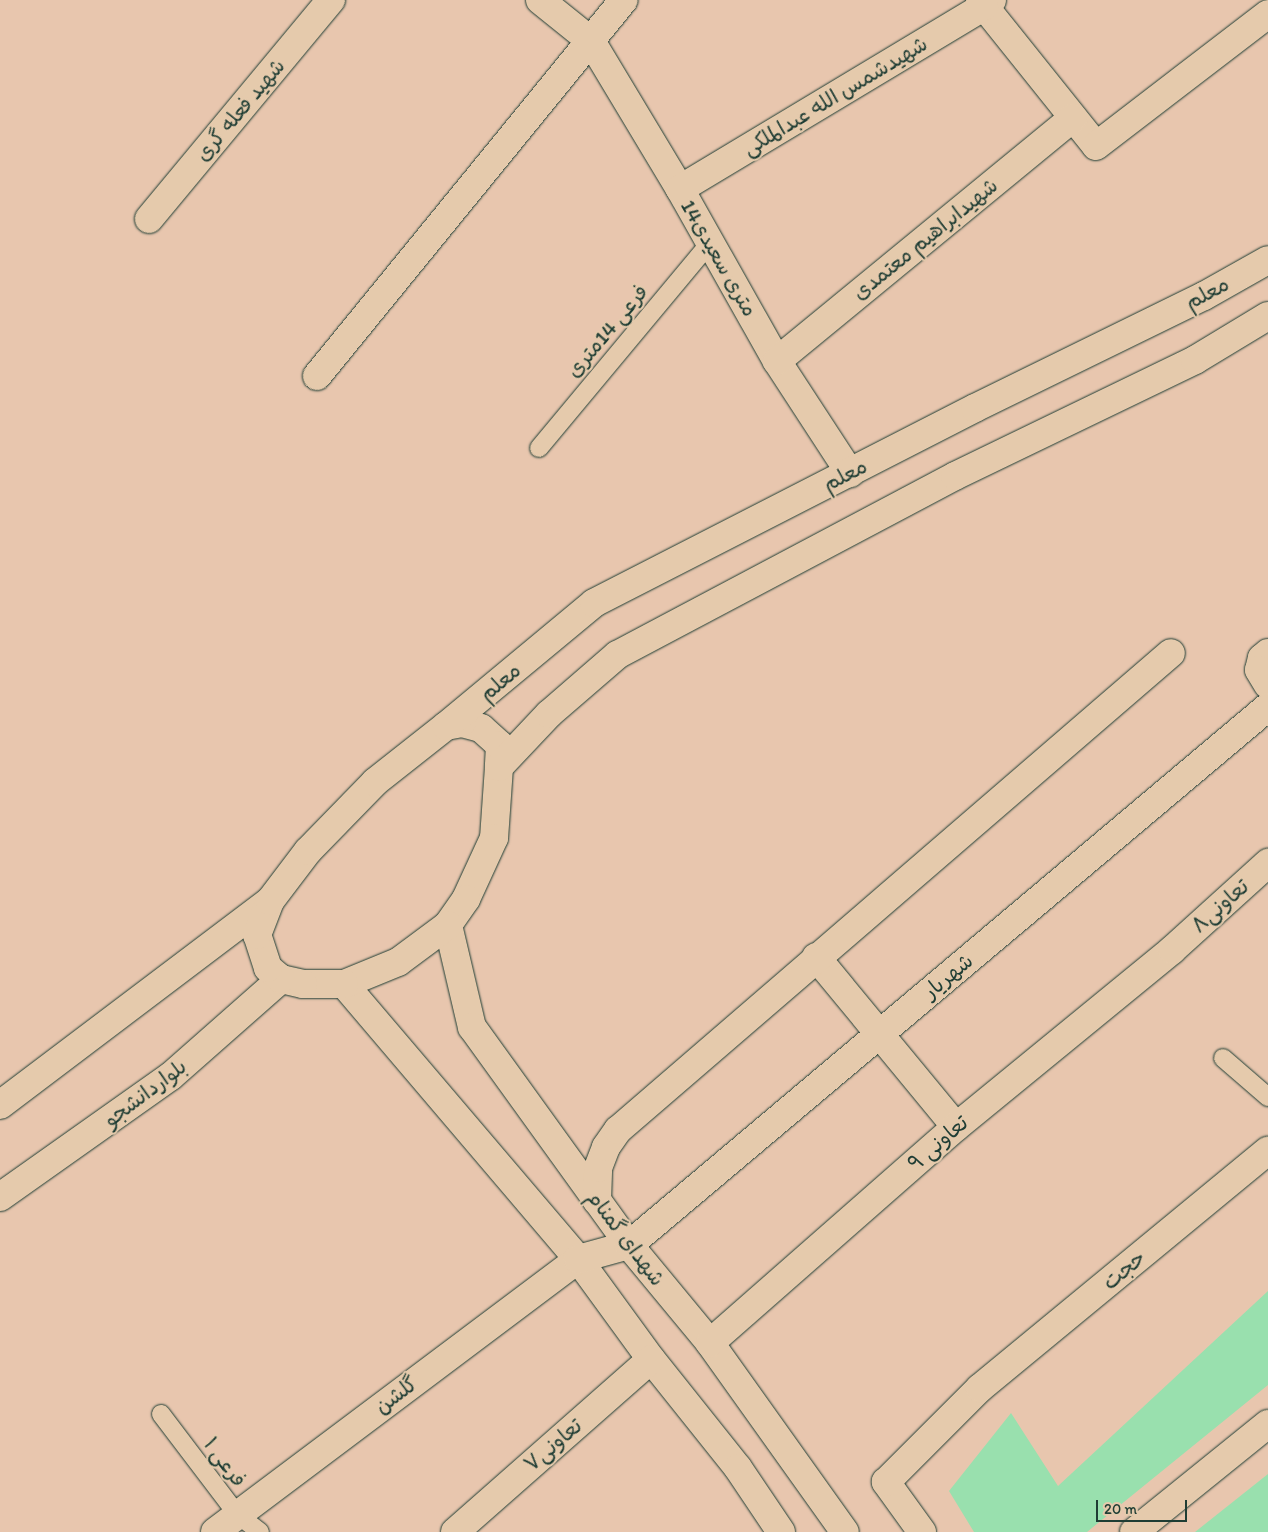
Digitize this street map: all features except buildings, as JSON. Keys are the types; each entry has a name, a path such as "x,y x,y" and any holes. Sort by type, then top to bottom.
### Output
{"street":[{"name":"شهید فعله گری","path":"149,219 332,0"},
{"path":"540,0 591,41"},
{"path":"317,376 624,0"},
{"path":"986,2 1096,146 1268,14"},
{"name":"شهیدشمس الله عبدالملکی","path":"680,189 986,2"},
{"name":"14متری سعیدی","path":"591,41 680,189 777,361 850,473"},
{"name":"شهیدابراهیم معتمدی","path":"777,361 1073,118"},
{"name":"معلم","path":"270,901 308,851 375,782 446,726 594,603 975,408 1204,296 1268,260"},
{"path":"499,767 550,714 618,655 955,476 1195,360 1268,316"},
{"path":"597,1200 598,1168 606,1147 618,1130 816,957 1171,653"},
{"path":"1268,653 1262,658 1259,670 1268,685"},
{"name":"شهریار","path":"629,1245 1268,707"},
{"path":"270,901 256,934 268,968 281,979 303,984 344,984 398,962 448,925 466,899 494,838 500,746 481,728 462,723 446,726"},
{"name":"تعاونی۸","path":"1172,950 1268,863"},
{"path":"0,1105 270,901"},
{"name":"شهدای گمنام","path":"448,925 472,1027 629,1245 710,1343 845,1532"},
{"name":"تعاونی ۹","path":"710,1343 956,1127 1172,950"},
{"path":"816,957 956,1127"},
{"name":"بلواردانشجو","path":"0,1197 171,1076 281,979"},
{"path":"344,984 578,1259 651,1359 738,1468 781,1532"},
{"name":"حجت","path":"922,1532 886,1482 980,1388 1268,1151"},
{"path":"578,1259 629,1245"},
{"name":"گلشن","path":"215,1532 578,1259"},
{"name":"تعاونی۷","path":"455,1532 651,1359"},
{"path":"1134,1532 1268,1424"}],"lane":[{"name":"فرعی 14متری","path":"539,448 710,243"},
{"path":"1223,1058 1268,1098"},
{"name":"فرعی ۱","path":"161,1414 237,1514 260,1532"}],"green space":[{"path":"1268,1291 1268,1385 1087,1532 974,1532 949,1491 1011,1413 1058,1486"},
{"path":"1268,1474 1268,1532 1195,1532"}]}
